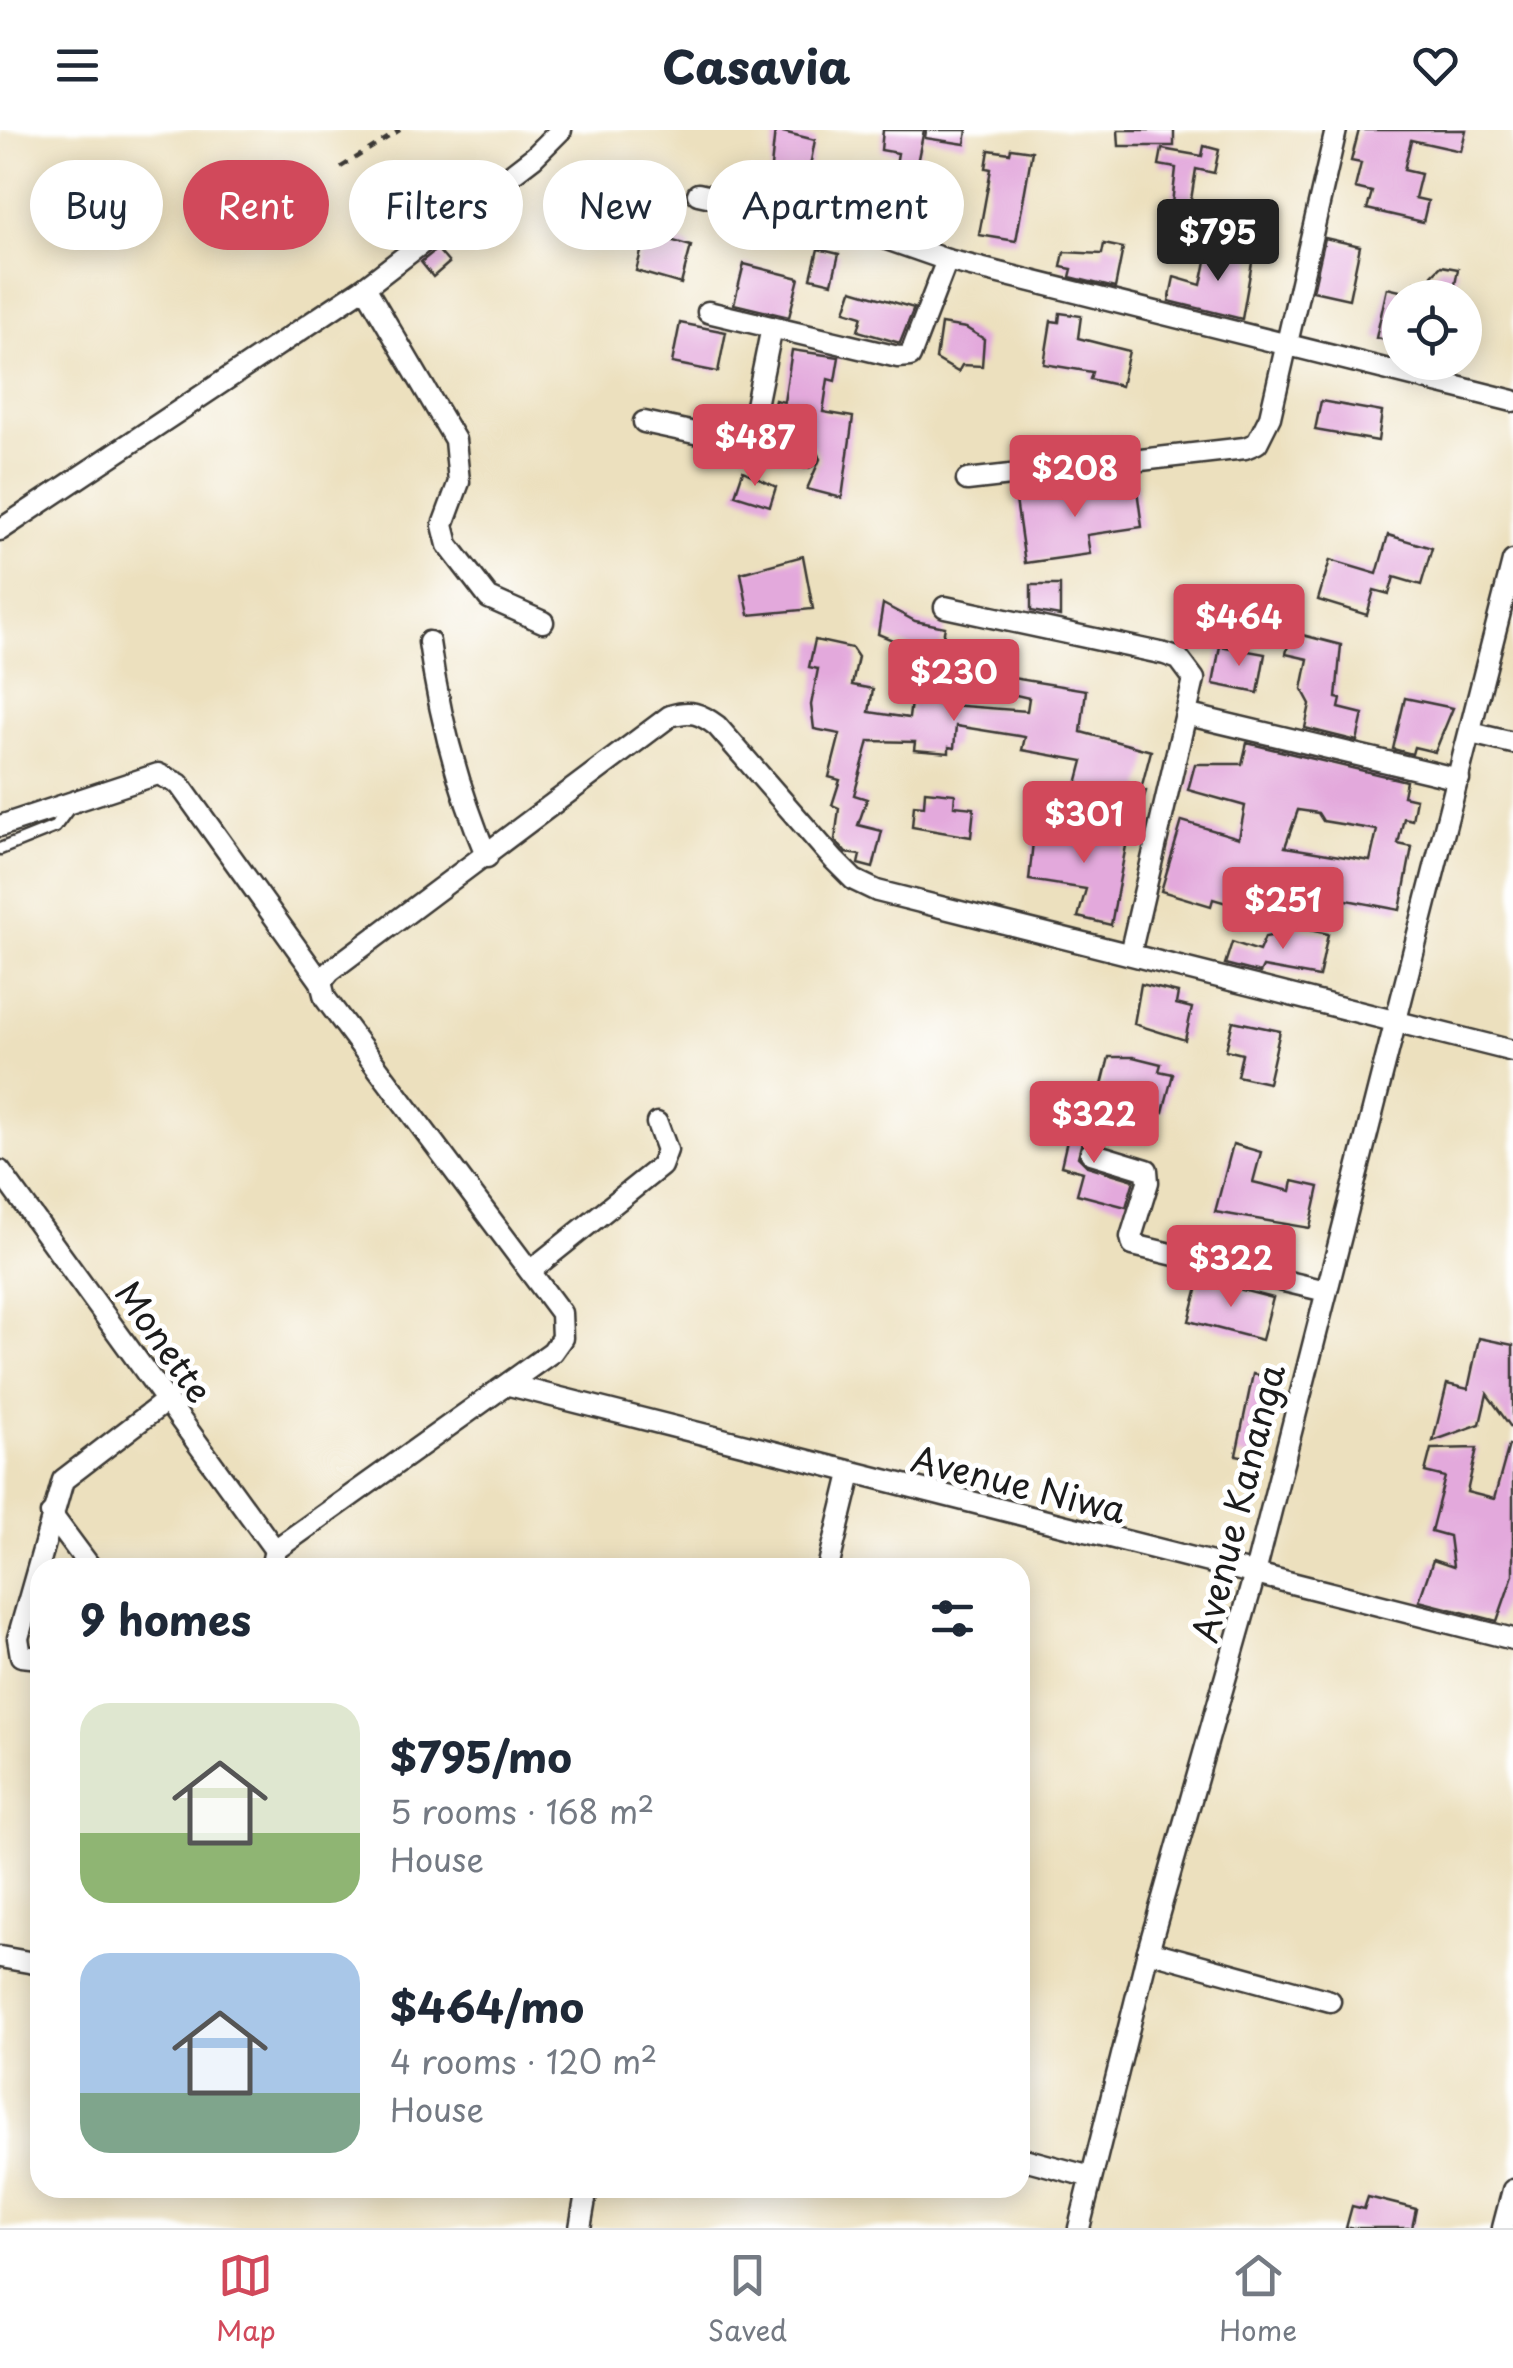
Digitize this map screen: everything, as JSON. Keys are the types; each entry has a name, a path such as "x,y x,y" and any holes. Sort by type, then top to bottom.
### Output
{"street":[{"path":"0,530 365,287 520,169 561,130"},
{"path":"968,480 1245,448 1257,442 1270,416 1336,130"},
{"path":"698,194 855,228 947,260 1513,401"},
{"path":"708,312 898,357 910,356 947,260"},
{"path":"365,287 455,440 460,482 442,525 448,545 489,598 543,622"},
{"path":"748,444 772,327"},
{"path":"644,422 806,457"},
{"name":"Avenue Kananga","path":"1079,2228 1148,1952 1254,1576 1513,561"},
{"path":"945,607 1179,658 1194,680 1130,954"},
{"path":"429,642 436,696 458,778 487,857"},
{"path":"322,982 330,971 670,716 687,711 702,714 716,726 854,880 878,891 1513,1052"},
{"path":"1189,714 1460,779"},
{"path":"1472,732 1513,744"},
{"path":"0,826 158,774 169,776 322,982 326,998 560,1313 562,1338 552,1352 274,1558"},
{"path":"530,1271 661,1166 666,1150 657,1123"},
{"path":"1092,1153 1147,1170 1148,1182 1131,1237 1133,1245 1326,1291"},
{"name":"Monette","path":"0,1171 166,1401 272,1558"},
{"name":"Avenue Niwa","path":"509,1385 1513,1639"},
{"path":"39,1558 63,1480 166,1401"},
{"path":"831,1558 852,1474"},
{"path":"51,1514 84,1558"},
{"path":"30,1593 18,1638 21,1656 30,1657"},
{"path":"1148,1952 1330,2001"},
{"path":"0,1958 30,1962"},
{"path":"1030,2160 1092,2176"},
{"path":"1503,2228 1513,2190"},
{"path":"580,2228 585,2198"}],"lane":[{"path":"0,848 55,827 67,816 74,800"}],"path":[{"path":"341,168 400,130"}],"building":[{"path":"775,130 815,140 811,160 772,160"},
{"path":"883,130 924,130 918,160 897,160 898,153 881,150"},
{"path":"926,130 967,130 965,144 925,138"},
{"path":"1118,130 1174,130 1174,146 1119,146"},
{"path":"1359,130 1466,130 1461,151 1411,140 1404,170 1421,174 1415,198 1428,201 1423,222 1367,209 1372,192 1355,188 1361,163 1351,161"},
{"path":"1204,146 1219,150 1214,173 1196,169 1190,206 1172,204 1176,168 1159,165 1162,149 1202,156"},
{"path":"1011,148 1032,151 1016,241 979,235 991,169 986,168 989,150 1010,153"},
{"path":"1325,238 1360,246 1349,299 1313,291"},
{"path":"1210,242 1253,257 1242,319 1169,301 1174,277 1201,285"},
{"path":"1104,244 1123,248 1115,288 1070,277 1072,269 1061,267 1064,252 1102,254"},
{"path":"687,245 691,246 681,284 636,271 642,250 687,250"},
{"path":"438,250 449,263 433,277 421,262"},
{"path":"818,250 839,254 832,283 811,278"},
{"path":"744,264 799,278 789,317 734,304"},
{"path":"1441,266 1458,269 1456,280 1431,280"},
{"path":"852,290 914,308 900,343 858,331 862,316 845,311"},
{"path":"1382,311 1382,339 1376,338"},
{"path":"1060,313 1081,316 1078,338 1129,351 1121,386 1090,379 1092,372 1044,364 1051,321 1059,322"},
{"path":"680,323 726,332 718,372 672,363"},
{"path":"941,324 966,328 984,339 982,366 962,365 958,372 936,359"},
{"path":"792,350 839,357 835,381 828,379 823,412 853,417 842,498 807,489 820,459 814,446 767,434 775,400 784,402"},
{"path":"1321,401 1382,412 1378,441 1315,430"},
{"path":"743,471 776,487 770,506 735,495"},
{"path":"1136,482 1142,527 1087,535 1090,554 1025,563 1016,500"},
{"path":"1388,535 1432,548 1421,585 1394,577 1389,594 1374,590 1367,615 1318,600 1330,560 1377,574"},
{"path":"803,556 813,609 749,615 741,573"},
{"path":"1031,585 1060,585 1060,616 1031,611"},
{"path":"1212,595 1232,600 1225,628 1205,623"},
{"path":"883,604 915,621 945,627 941,647 973,654 969,671 1086,690 1081,732 1151,751 1141,789 1146,791 1141,806 1077,784 1083,761 1022,750 1025,737 956,726 954,748 949,747 949,753 914,750 915,742 869,741 854,795 867,799 858,825 882,831 873,868 858,864 860,855 846,853 835,840 839,808 832,805 840,780 829,777 840,734 814,729 811,705 818,669 809,667 815,640 852,648 858,657 852,685 873,689 869,712 909,718 911,702 1027,711 1029,698 920,673 924,653 878,634"},
{"path":"1291,632 1341,645 1336,698 1341,699 1339,708 1363,714 1357,741 1305,728 1310,704 1302,689 1308,659 1286,654"},
{"path":"1220,646 1265,654 1258,693 1213,684"},
{"path":"1405,698 1453,708 1435,752 1414,747 1412,754 1393,749"},
{"path":"1247,743 1406,781 1403,796 1416,799 1412,820 1404,818 1398,844 1412,847 1400,910 1283,888 1284,882 1250,867 1240,907 1213,899 1211,906 1161,891 1182,821 1239,838 1245,806 1188,790 1195,764 1242,764","holes":["1298,810 1318,813 1323,821 1377,830 1370,861 1285,847"]},
{"path":"925,791 955,794 954,806 974,808 971,837 912,827 914,805 924,806"},
{"path":"1097,815 1129,830 1111,925 1078,917 1086,889 1029,880 1034,832 1089,837"},
{"path":"1274,922 1328,934 1319,977 1263,967 1260,973 1225,964 1232,942 1259,951 1265,937 1271,936"},
{"path":"1141,984 1178,993 1176,1004 1192,1008 1185,1040 1134,1024"},
{"path":"1233,1021 1280,1031 1268,1083 1237,1076 1242,1054 1226,1050"},
{"path":"1109,1057 1133,1057 1161,1064 1159,1071 1173,1074 1163,1112 1115,1099 1112,1114 1096,1109"},
{"path":"1073,1115 1105,1124 1100,1141 1082,1142 1078,1157 1087,1166 1134,1180 1126,1207 1077,1194 1083,1172 1061,1166"},
{"path":"1233,1144 1261,1152 1253,1182 1291,1191 1293,1181 1319,1187 1310,1228 1215,1212"},
{"path":"1200,1279 1273,1298 1262,1340 1189,1321"},
{"path":"1479,1338 1513,1345 1513,1430 1487,1394 1480,1424 1433,1441 1447,1384 1468,1389"},
{"path":"1253,1374 1278,1379 1262,1460 1236,1455"},
{"path":"1509,1445 1513,1446 1513,1575 1497,1621 1419,1601 1433,1560 1453,1567 1449,1536 1431,1531 1445,1477 1425,1472 1431,1449 1477,1448 1467,1492 1494,1499"},
{"path":"1368,2197 1416,2209 1412,2228 1346,2228 1352,2206 1364,2209"}]}
